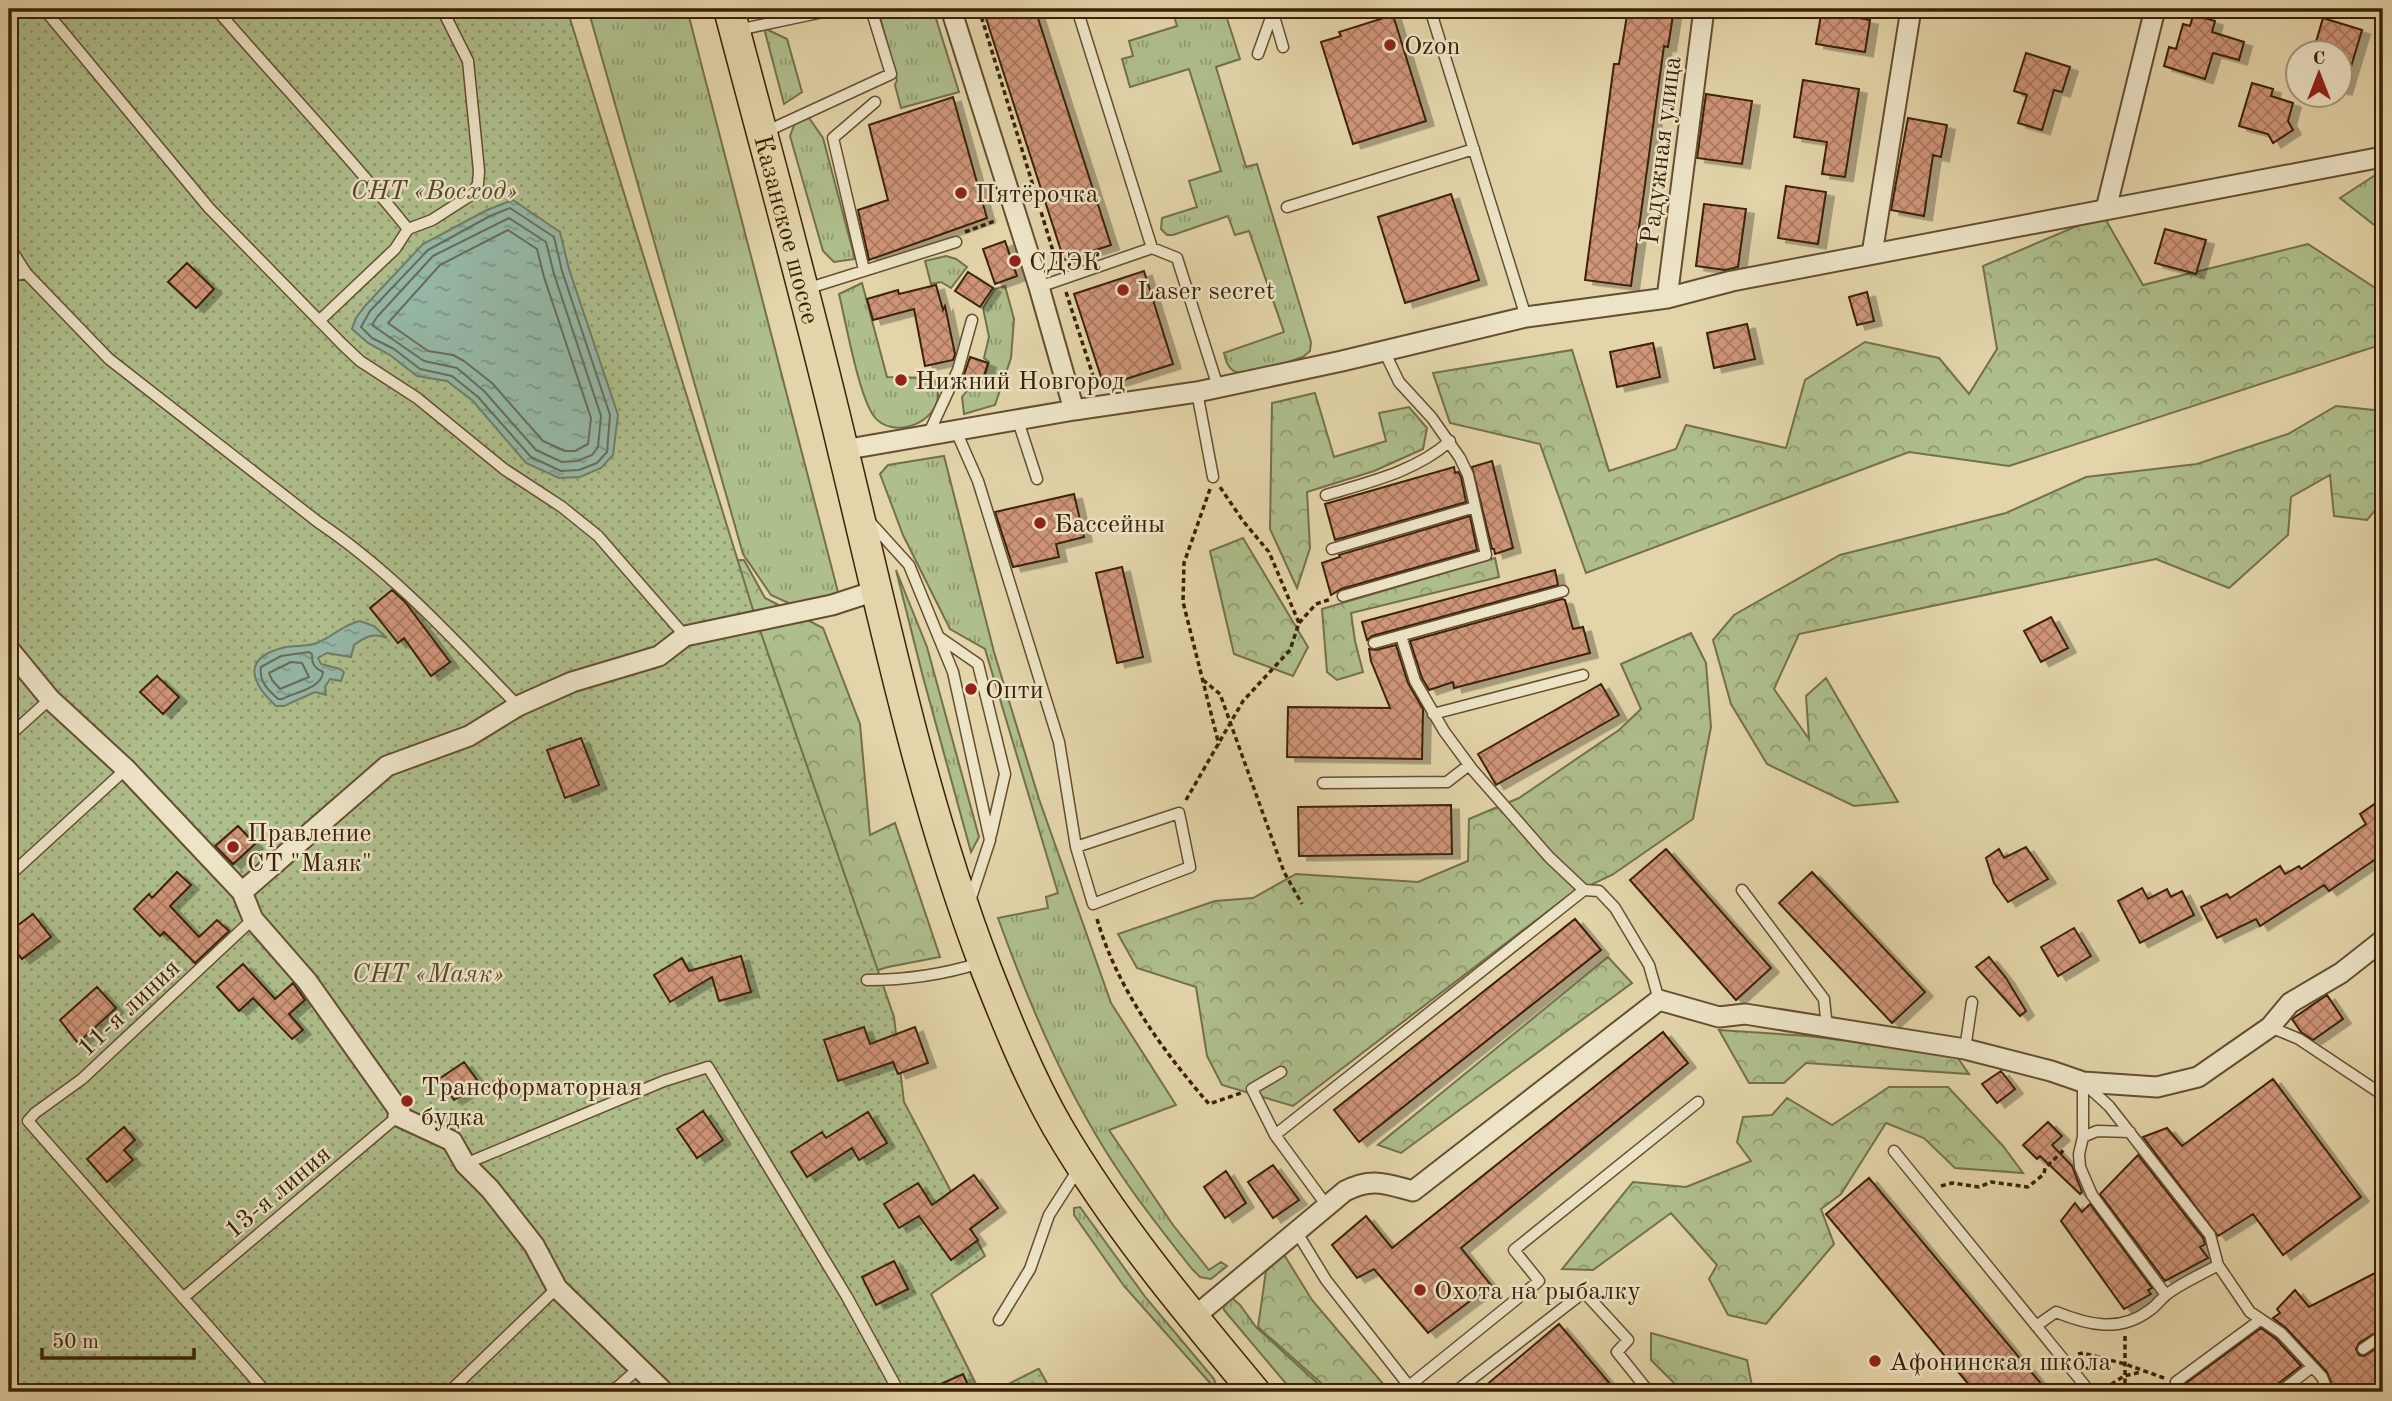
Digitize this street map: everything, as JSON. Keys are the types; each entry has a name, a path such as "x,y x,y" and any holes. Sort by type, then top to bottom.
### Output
{"main road":[{"name":"Казанское шоссе","path":"732,20 858,510"},
{"path":"858,510 875,591 939,835 1005,1016 1057,1125 1112,1213 1193,1318 1255,1392"}],"street":[{"path":"951,9 1074,410"},
{"name":"Радужная улица","path":"1667,298 1704,9"},
{"path":"1872,254 1911,9"},
{"path":"2106,209 2155,9"},
{"path":"844,450 1074,410 1197,392 1527,317 1667,298 1732,281 2380,155"},
{"path":"242,892 387,766 469,736 518,706 572,682 659,656 685,636 832,605 875,591"},
{"path":"9,649 50,699 126,769 242,892 253,919 307,981 400,1112 398,1116 452,1141 465,1164 490,1189 534,1245 557,1289 664,1392"},
{"path":"1193,1318 1345,1191 1360,1183 1376,1181 1413,1191 1659,1000 1719,1017 1745,1014 1965,1049 2083,1082 2157,1087 2198,1077 2270,1027 2290,1003 2341,973 2383,940"}],"lane":[{"path":"44,9 209,208 319,321 360,361 417,398 504,470 562,507 598,536 685,636"},
{"path":"216,9 370,181 408,229"},
{"path":"319,321 395,249 408,229 432,220 471,195 478,184 468,61 442,9"},
{"path":"732,20 837,9"},
{"path":"761,133 891,74 871,9"},
{"path":"1077,9 1152,248"},
{"path":"1273,12 1284,9"},
{"path":"1430,9 1527,317"},
{"path":"1273,12 1283,47"},
{"path":"1258,54 1273,12"},
{"path":"864,270 833,138 875,102"},
{"path":"1287,207 1474,149"},
{"path":"802,290 956,242"},
{"path":"9,246 26,273 108,359 318,522 347,541 421,606 518,706"},
{"path":"1038,287 1152,248 1177,258 1218,387"},
{"path":"9,276 26,273"},
{"path":"928,436 958,370 972,320"},
{"path":"1343,596 1486,555 1468,475 1450,441 1399,382 1384,351"},
{"path":"1197,392 1213,477"},
{"path":"1018,421 1037,479"},
{"path":"956,431 978,481 1059,742 1076,847 1093,904 1191,867 1179,813 1076,847"},
{"path":"1326,495 1402,471 1435,454 1450,441"},
{"path":"1332,549 1475,506"},
{"path":"858,510 909,565 939,637 953,672 990,840"},
{"path":"1374,643 1563,591"},
{"path":"1401,636 1415,681 1433,714 1469,765 1549,857 1584,890 1600,891 1615,908 1649,965 1659,1000"},
{"path":"939,637 978,664 1005,774 990,840 966,915"},
{"path":"1433,714 1583,675"},
{"path":"9,736 50,699"},
{"path":"1323,783 1447,782 1469,765"},
{"path":"9,876 126,769"},
{"path":"1275,1135 1584,890"},
{"path":"1742,890 1824,999 1827,1028"},
{"name":"11-я линия","path":"183,1298 28,1121 82,1079 253,919"},
{"path":"867,980 893,980 948,973 984,961"},
{"path":"1965,1049 1972,1002"},
{"path":"2270,1027 2299,1039 2383,1095"},
{"path":"465,1164 664,1081 708,1067 847,1297 899,1392"},
{"path":"1281,1072 1252,1089 1275,1135 1326,1206"},
{"path":"2083,1082 2109,1106 2210,1236 2218,1265 2250,1312 2281,1333 2322,1377 2328,1392"},
{"path":"2083,1082 2080,1167 2092,1195 2166,1295"},
{"path":"1296,1231 1326,1280 1412,1389 1539,1281 1514,1250 1698,1102"},
{"name":"13-я линия","path":"183,1298 398,1116"},
{"path":"2083,1137 2097,1130 2130,1132"},
{"path":"1894,1151 2090,1392"},
{"path":"999,1320 1030,1269 1049,1215 1082,1164"},
{"path":"2036,1326 2056,1312 2081,1322 2125,1324 2151,1310 2166,1295 2218,1265"},
{"path":"449,1392 557,1289"},
{"path":"1455,1392 1584,1292 1628,1340 1617,1352 1649,1392"},
{"path":"183,1298 266,1392"},
{"path":"2176,1382 2260,1320"},
{"path":"2362,1349 2383,1335"},
{"path":"2280,1392 2312,1367"},
{"path":"612,1392 639,1368"}],"path":[{"path":"979,9 1099,393"},
{"path":"966,231 988,225"},
{"path":"1213,477 1243,521 1269,552 1299,623"},
{"path":"1213,477 1184,563 1183,602 1219,746"},
{"path":"1179,813 1243,701 1290,650 1299,623 1316,604 1343,596"},
{"path":"1201,678 1220,694 1284,872 1302,904"},
{"path":"1093,904 1105,947 1131,998 1181,1072 1209,1104 1252,1089"},
{"path":"1926,1190 1952,1184 1979,1186 1991,1182 2028,1187 2044,1174 2045,1168 2068,1147 2083,1137"},
{"path":"2125,1324 2125,1392"},
{"path":"2062,1358 2083,1353 2176,1382"},
{"path":"2099,1392 2124,1376 2143,1371"}],"green space":[{"name":"СНТ «Маяк»","path":"9,9 567,9 754,613 894,1017 904,1102 985,1256 931,1294 980,1392 9,1392"},
{"path":"588,9 687,9 839,596 795,606 771,595 743,554"},
{"path":"878,9 933,9 959,92 901,108 895,85 897,80"},
{"path":"1172,9 1224,9 1240,59 1216,67 1246,167 1257,164 1311,342 1310,351 1303,357 1259,371 1233,371 1224,353 1284,332 1249,231 1235,235 1228,216 1173,235 1167,235 1161,229 1162,218 1197,207 1189,181 1221,171 1189,69 1130,87 1122,59 1133,56 1129,41 1177,26"},
{"path":"764,28 787,39 802,92 784,104"},
{"path":"807,115 823,138 855,259 834,262 823,251 790,136 795,123"},
{"path":"2383,170 2383,232 2340,198"},
{"path":"2103,215 2143,285 2308,244 2383,293 2383,335 2374,347 2009,466 1909,452 1586,573 1540,444 1450,423 1433,373 1572,350 1609,471 1676,449 1686,425 1786,448 1805,380 1865,342 1939,358 1969,394 1997,349 1983,266"},
{"path":"946,256 967,267 951,288 941,282 931,284 925,261"},
{"path":"862,283 887,377 934,378 938,392 936,404 931,413 913,425 902,428 881,423 873,415 862,390 839,294"},
{"path":"1005,286 1014,319 1011,358 995,405 964,414 962,397 974,382 983,383 989,362 984,358 989,337 983,308 995,289"},
{"path":"1315,393 1334,457 1386,441 1379,413 1409,407 1427,428 1423,449 1374,471 1307,492 1310,548 1297,588 1270,529 1272,403"},
{"path":"2336,406 2383,411 2383,501 2367,520 2334,516 2330,475 2291,497 2288,535 2229,588 2156,559 1799,634 1774,689 1809,739 1806,696 1826,678 1898,802 1854,806 1767,764 1731,704 1713,640 1734,615 1840,555 2006,513 2086,477 2197,464 2288,434"},
{"path":"944,456 994,652 1039,799 1111,1003 1176,1105 1109,1130 1173,1225 1209,1270 1221,1262 1227,1266 1211,1279 1200,1277 1192,1269 1140,1202 1104,1149 1053,1053 998,918 1048,908 1046,897 1058,893 985,649 950,629 903,535 880,474 888,465"},
{"path":"1243,538 1308,647 1293,676 1234,654 1210,551"},
{"path":"1495,558 1499,577 1351,613 1363,672 1337,680 1327,672 1322,609"},
{"path":"744,560 765,598 823,628 860,724 870,835 895,823 940,957 888,967 838,982 710,561"},
{"path":"896,570 927,647 979,837 971,852 923,677"},
{"path":"1691,633 1706,663 1711,727 1693,819 1612,875 1569,895 1293,1106 1222,1085 1207,1056 1196,987 1137,968 1118,934 1215,901 1253,898 1296,874 1418,882 1468,861 1469,819 1519,798 1619,730 1641,709 1621,664"},
{"path":"1608,957 1632,983 1401,1153 1378,1145"},
{"path":"1719,1030 1808,1036 1955,1054 1969,1074 1806,1063 1784,1083 1749,1083"},
{"path":"1889,1087 1948,1087 2003,1146 2023,1173 1955,1168 1924,1138 1886,1123 1841,1194 1821,1209 1834,1244 1766,1324 1728,1315 1709,1279 1717,1265 1671,1213 1593,1270 1562,1269 1633,1182 1686,1187 1751,1161 1737,1142 1743,1117 1772,1115 1787,1098 1832,1125"},
{"path":"1080,1207 1146,1298 1214,1379 1218,1392 1124,1286 1074,1215 1074,1208"},
{"path":"1283,1253 1312,1300 1390,1392 1331,1392 1258,1327 1266,1271"},
{"path":"1231,1297 1256,1327 1327,1392 1293,1392 1224,1310 1223,1301"},
{"path":"1651,1333 1747,1360 1752,1386 1747,1392 1683,1392 1651,1360"},
{"path":"1038,1369 1052,1392 993,1392"}],"water":[{"path":"513,200 560,232 569,269 618,415 613,455 601,468 580,477 559,478 526,463 473,401 447,381 417,376 352,329 365,306 423,244 487,210"},
{"path":"360,621 374,626 387,638 374,635 362,640 354,645 351,657 327,653 318,658 321,664 344,672 341,681 330,679 325,687 326,695 315,692 284,706 276,706 260,688 254,671 256,663 262,657 286,647 317,643"}],"building":[{"path":"983,9 1035,9 1111,245 1064,260"},
{"path":"1628,9 1674,9 1668,47 1664,46 1631,286 1585,280 1614,64 1619,64"},
{"path":"1822,9 1859,9 1858,18 1870,20 1865,52 1816,44"},
{"path":"1393,15 1426,121 1353,144 1321,42 1341,36 1339,32"},
{"path":"2193,15 2215,21 2212,32 2244,42 2239,60 2213,53 2205,79 2164,66 2169,47 2176,49 2183,24 2190,26"},
{"path":"2323,18 2362,30 2354,57 2354,38 2317,38"},
{"path":"2026,53 2070,67 2062,92 2054,90 2042,130 2018,123 2027,95 2014,91"},
{"path":"1803,80 1859,89 1845,177 1822,174 1827,142 1794,137"},
{"path":"2252,83 2273,89 2271,96 2284,100 2284,108 2292,108 2288,121 2293,130 2273,143 2268,134 2239,126"},
{"path":"1706,94 1752,101 1742,164 1697,158"},
{"path":"953,97 987,218 869,260 858,210 888,200 869,125"},
{"path":"1908,118 1947,125 1941,157 1933,155 1924,216 1891,210"},
{"path":"1786,186 1826,192 1818,244 1778,238"},
{"path":"1451,194 1479,280 1405,303 1378,217"},
{"path":"1704,204 1746,209 1738,267 1725,270 1696,266"},
{"path":"2165,229 2206,240 2196,274 2155,263"},
{"path":"1005,241 1017,276 995,284 983,249"},
{"path":"187,263 214,289 196,308 168,282"},
{"path":"1144,271 1173,364 1104,386 1074,294"},
{"path":"968,272 993,288 980,307 955,291"},
{"path":"936,285 943,310 945,306 955,354 953,360 925,366 914,309 873,320 867,299 898,290 899,294"},
{"path":"1867,292 1874,321 1857,325 1849,297"},
{"path":"1747,324 1755,359 1714,368 1707,333"},
{"path":"1653,343 1660,377 1617,387 1610,352"},
{"path":"970,357 988,363 982,382 964,375"},
{"path":"1492,461 1513,548 1495,554 1472,467"},
{"path":"1454,467 1455,473 1458,472 1461,477 1466,502 1335,540 1325,504"},
{"path":"1074,494 1084,537 1056,544 1059,557 1013,567 995,512"},
{"path":"1470,516 1477,550 1341,589 1331,595 1322,563 1340,557 1339,555"},
{"path":"1122,567 1143,657 1117,663 1096,573"},
{"path":"1555,570 1558,585 1372,636 1367,640 1362,622"},
{"path":"392,590 405,602 450,662 431,676 404,638 398,643 370,608"},
{"path":"1565,600 1573,629 1583,627 1590,653 1454,688 1453,682 1429,690 1422,678 1410,641"},
{"path":"2051,617 2068,648 2041,662 2024,631"},
{"path":"1396,645 1408,683 1423,709 1422,759 1287,757 1288,707 1390,708 1371,661 1369,649"},
{"path":"157,676 179,697 163,714 140,692"},
{"path":"1601,684 1619,715 1496,785 1478,754"},
{"path":"581,738 599,785 565,798 547,750"},
{"path":"2383,798 2383,854 2329,891 2324,885 2260,926 2256,919 2217,938 2201,907 2227,894 2230,898 2280,866 2285,874 2299,866 2301,869 2366,824 2360,814"},
{"path":"1451,805 1452,854 1299,856 1298,807"},
{"name":"Правление СТ \"Маяк\"","path":"238,826 255,844 233,864 215,846"},
{"path":"2026,847 2048,879 2008,902 1994,883 1986,858 1999,849 2004,858"},
{"path":"1666,849 1771,968 1736,1000 1630,880"},
{"path":"177,872 191,885 170,906 199,937 217,920 229,931 195,963 164,932 160,936 134,909 149,894 152,898"},
{"path":"1812,872 1925,992 1892,1023 1779,903"},
{"path":"2142,888 2148,899 2167,889 2171,897 2182,891 2194,915 2140,943 2118,901"},
{"path":"33,914 51,937 22,959 9,943 9,932"},
{"path":"1575,919 1601,950 1359,1142 1334,1110"},
{"path":"2074,928 2091,956 2058,976 2041,947"},
{"path":"741,956 751,992 719,1001 712,977 670,1002 654,975 682,958 689,971"},
{"path":"1989,957 2006,978 2026,1011 2020,1016 1976,967"},
{"path":"243,964 275,999 293,983 305,1000 289,1014 303,1030 292,1039 253,998 239,1011 217,987"},
{"path":"97,987 116,1008 78,1043 60,1020"},
{"path":"2327,995 2343,1019 2313,1040 2301,1032 2292,1019"},
{"path":"864,1027 870,1044 915,1027 928,1063 898,1074 893,1062 838,1081 824,1040"},
{"path":"1663,1032 1688,1063 1461,1248 1491,1285 1428,1333 1374,1269 1357,1278 1332,1245 1366,1216 1392,1248"},
{"path":"464,1062 480,1084 454,1100 439,1079"},
{"path":"2001,1071 2015,1089 1997,1103 1982,1084"},
{"path":"2273,1079 2361,1197 2283,1255 2253,1214 2218,1236 2143,1137 2167,1128 2182,1146"},
{"path":"703,1111 723,1140 697,1158 677,1129"},
{"path":"868,1112 887,1143 859,1160 852,1148 807,1177 791,1152 822,1132 826,1138"},
{"path":"2048,1122 2062,1136 2052,1145 2072,1166 2082,1192 2080,1194 2040,1156 2037,1159 2023,1145"},
{"path":"124,1127 135,1140 124,1150 133,1160 107,1182 87,1159"},
{"path":"2138,1155 2203,1238 2205,1244 2200,1247 2208,1258 2165,1281 2100,1194"},
{"path":"1273,1165 1299,1200 1273,1218 1248,1182"},
{"path":"1226,1171 1246,1203 1225,1218 1204,1187"},
{"path":"974,1175 998,1208 970,1229 978,1240 951,1260 919,1216 899,1228 884,1204 918,1183 932,1205"},
{"path":"1869,1178 2048,1392 1975,1392 1826,1214"},
{"path":"2075,1203 2082,1212 2090,1204 2152,1288 2148,1290 2151,1294 2124,1309 2061,1221"},
{"path":"894,1261 908,1289 876,1305 862,1277"},
{"path":"2383,1269 2383,1328 2359,1343 2356,1349 2359,1355 2364,1356 2383,1344 2383,1392 2335,1392 2327,1372 2286,1328 2273,1318 2280,1313 2277,1309 2295,1290 2309,1307"},
{"path":"1559,1324 1617,1392 1478,1392"},
{"path":"2261,1328 2276,1339 2301,1366 2275,1386 2273,1392 2174,1392"},
{"path":"963,1374 971,1392 923,1392"}],"place":[{"name":"Ozon","path":"1390,45"},
{"name":"Пятёрочка","path":"961,193"},
{"name":"СДЭК","path":"1015,261"},
{"name":"Laser secret","path":"1123,290"},
{"name":"Нижний Новгород","path":"901,380"},
{"name":"Бассейны","path":"1040,523"},
{"name":"Опти","path":"971,689"},
{"name":"Правление СТ \"Маяк\"","path":"233,847"},
{"name":"Трансформаторная будка","path":"407,1101"},
{"name":"Охота на рыбалку","path":"1420,1290"},
{"name":"Афонинская школа","path":"1875,1361"}],"park label":[{"name":"СНТ «Восход»","path":"434,190"}]}
